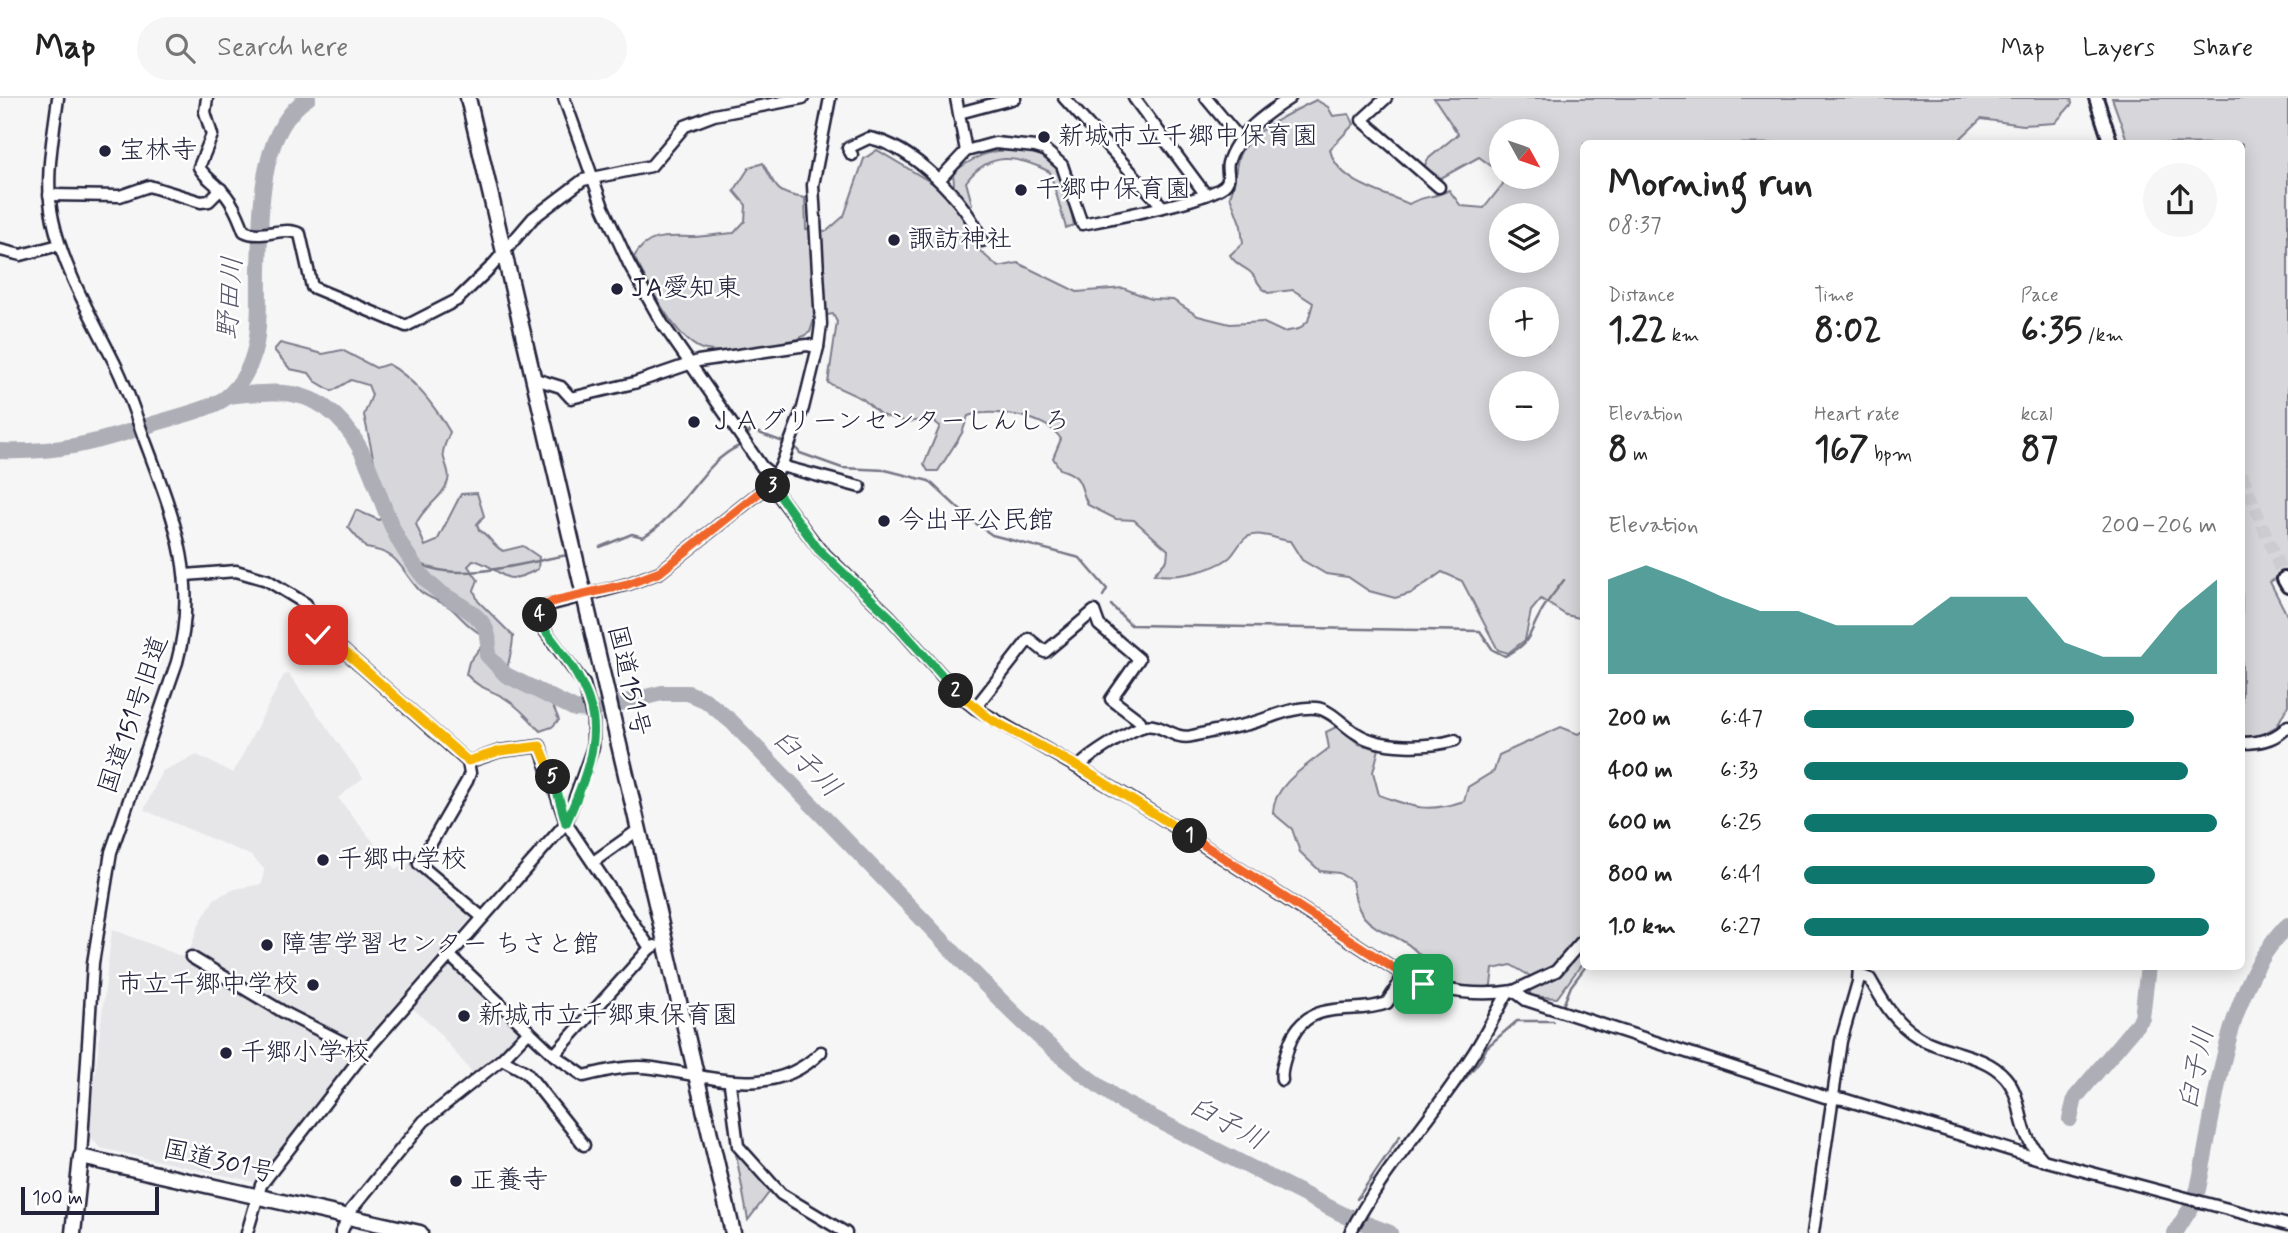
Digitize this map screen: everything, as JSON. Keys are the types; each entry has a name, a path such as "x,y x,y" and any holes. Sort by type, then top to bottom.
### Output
{"highway":[{"name":"国道151号","path":"468,98 733,1233"},
{"name":"国道301号","path":"81,1157 421,1233"},
{"path":"74,1233 81,1157"}],"main road":[{"path":"2096,98 2110,140"}],"street":[{"name":"国道151号旧道","path":"58,98 49,195 59,245 118,370 174,520 186,575 183,639 116,832 105,884 93,963 81,1157"},
{"path":"207,98 205,112 212,135 199,167 204,175 221,189 238,214 244,231 270,234 293,230 300,234 312,287 406,326 457,300 491,267 533,218 592,177 652,166 685,126 713,115 803,98"},
{"path":"564,98 592,177 629,264 662,323 773,480 818,549 890,617 975,708 1079,767 1211,849 1404,975 1446,990 1484,995 1511,991 1556,971 1580,944"},
{"path":"247,1233 261,1185 364,1053 448,954 566,823 593,747 593,720 589,694 577,672 540,624 540,615 545,606 554,601 628,584 660,572 773,480 781,466 803,408 818,347 821,324 813,185 830,98"},
{"path":"956,98 966,151"},
{"path":"958,113 1015,98"},
{"path":"1064,98 1162,206"},
{"path":"1134,98 1206,195"},
{"path":"1206,98 1241,140"},
{"path":"1386,98 1362,121 1439,187"},
{"path":"939,180 966,151 1009,142 1045,150 1066,173 1082,224 1162,206 1206,195 1228,182 1227,165 1241,140 1253,125 1283,100"},
{"path":"852,155 848,148 869,138 915,162 939,180 971,215 982,241"},
{"path":"49,195 120,196 149,186 201,202 209,201 221,189"},
{"path":"0,250 21,255 59,245"},
{"path":"532,379 561,387 571,398 634,383 692,363 807,345 818,347"},
{"path":"781,466 860,487"},
{"path":"186,575 201,572 252,574 301,600 311,611 321,641 344,651 468,761 470,773 467,781 419,864 482,917"},
{"path":"975,708 1029,639 1045,653 1094,611 1099,625 1139,659 1111,699 1140,722 1142,727"},
{"path":"1079,767 1142,727 1164,728 1179,737 1189,737 1213,729 1244,725 1285,711 1317,708 1359,735 1382,742 1418,745 1455,740"},
{"path":"2245,743 2259,743 2274,737 2288,726"},
{"path":"468,761 500,751 540,746 566,823 650,948"},
{"path":"593,862 638,830"},
{"path":"554,1055 650,948 665,944"},
{"path":"448,954 554,1055 584,1076 617,1067 653,1068 730,1084 780,1076 821,1052"},
{"path":"191,957 285,1013 364,1053"},
{"path":"1813,1233 1841,1041 1859,971 1870,979 1887,1008 1908,1031 1920,1039 1978,1060 2006,1077 2017,1096 2029,1142 2043,1160"},
{"path":"1282,1080 1280,1072 1289,1045 1308,1018 1344,1007 1387,1003 1404,975"},
{"path":"1511,991 1526,1000 1833,1100 1843,1100 2043,1160 2288,1225"},
{"path":"1351,1232 1361,1212 1413,1135 1471,1058 1511,991"},
{"path":"341,1233 347,1217 424,1121 502,1059 529,1031"},
{"path":"502,1059 526,1072 584,1145"},
{"path":"730,1084 738,1146 782,1194 846,1233"}],"shaded area":[{"path":"1434,98 2071,98 2072,104 2055,123 2023,125 1981,119 1962,140 1580,140 1580,618 1566,615 1541,599 1531,611 1525,640 1508,653 1498,650 1462,581 1442,572 1412,593 1395,598 1369,591 1348,577 1326,574 1302,560 1290,541 1252,535 1242,541 1229,558 1213,567 1182,575 1154,574 1167,560 1168,550 1134,520 1116,519 1088,505 1080,482 1074,475 1060,469 1053,458 1061,439 1044,424 1004,413 968,416 962,433 938,471 928,471 924,464 940,426 931,419 907,422 881,415 863,399 828,383 837,322 833,314 815,317 810,332 798,339 740,350 706,350 695,346 674,325 634,257 646,243 660,238 734,233 745,221 746,205 734,191 749,168 763,163 782,192 805,198 806,229 827,231 844,216 864,159 877,150 944,190 954,184 953,173 973,159 994,152 1016,150 1039,155 1057,167 1065,184 1074,225 1066,228 1050,172 1015,160 1005,159 984,165 966,182 972,204 965,219 980,251 998,267 1018,263 1077,292 1123,288 1151,299 1173,300 1198,316 1230,324 1262,322 1283,332 1299,329 1308,321 1313,303 1293,290 1268,293 1252,273 1230,255 1243,243 1241,226 1230,196 1242,149 1271,124 1316,100 1328,107 1333,116 1349,114 1354,124 1330,149 1341,170 1351,178 1409,204 1449,190 1461,206 1484,208 1499,189 1559,189 1559,119 1489,119 1489,164 1479,157 1441,178 1424,167 1428,159 1458,134"},
{"path":"2112,98 2288,98 2288,572 2270,582 2288,617 2288,705 2277,726 2259,736 2245,736 2245,140 2127,140"},
{"path":"280,343 323,354 342,350 376,368 388,364 415,385 438,413 450,432 443,453 448,482 416,524 425,546 437,541 461,494 477,493 484,516 477,524 479,530 503,551 523,546 539,557 538,569 516,578 504,576 474,560 468,566 478,580 474,590 478,601 513,636 506,680 553,706 559,720 552,727 540,731 514,704 470,678 466,674 469,662 484,643 481,634 448,606 419,590 393,557 366,548 348,527 356,510 379,520 388,510 379,485 364,415 372,395 368,385 351,380 332,391 315,381 309,373 290,369 274,350"},
{"name":"千郷中学校","path":"289,674 363,778 338,798 395,869 410,863 473,912 473,916 362,1043 280,1009 189,952 199,924 215,898 235,889 262,884 264,869 252,856 144,810 162,771 197,755 233,773 284,675"},
{"path":"1338,726 1359,744 1379,749 1373,772 1379,795 1412,806 1431,808 1464,801 1468,787 1494,771 1499,755 1561,727 1580,733 1580,966 1557,998 1530,996 1530,976 1511,965 1493,969 1491,985 1483,992 1439,986 1429,966 1419,954 1364,917 1357,904 1352,881 1339,873 1320,871 1300,852 1292,829 1273,813 1274,803 1293,776 1329,748 1326,732"},
{"name":"千郷小学校","path":"112,929 191,960 297,1026 354,1050 355,1056 255,1182 100,1148 88,1134"},
{"name":"新城市立千郷東保育園","path":"448,962 519,1026 519,1037 498,1058 474,1075 435,1028 410,1006"},
{"path":"735,1149 771,1190 748,1220"}],"waterway":[{"name":"野田川","path":"0,451 41,450 94,442 203,409 222,400 241,382 254,352 259,320 265,176 279,131 291,113 308,98"},
{"name":"臼子川","path":"228,396 291,394 315,401 342,423 365,459 389,520 409,557 433,587 482,622 489,642 487,655 506,675 575,709 593,710 662,693 688,693 705,700 732,722 994,994 1069,1063 1124,1103 1346,1216 1390,1233"},
{"path":"746,437 751,430 786,443"},
{"path":"600,547 632,534 643,537 657,527 714,464 739,446"},
{"path":"794,446 800,453 842,468 885,470 929,481 971,520 992,535 1080,558 1107,589 1103,596"},
{"path":"407,555 428,567 463,572 499,569 567,555"},
{"path":"1111,605 1131,625 1480,631 1493,650 1505,656 1525,643 1545,605 1564,580"},
{"name":"臼子川","path":"2175,1233 2192,1206 2198,1189 2218,1085 2237,1013 2250,980 2267,950 2288,925"},
{"path":"1563,1006 1571,986 1583,970"},
{"path":"2070,1119 2075,1098 2142,1018 2148,970"},
{"path":"1426,1128 1481,1059 1487,1047 1517,1021 1553,1021"},
{"path":"1357,1199 1400,1136"},
{"name":"臼子川","path":"1342,1222 1352,1210"}],"tunnel":[{"path":"2245,482 2284,579"}],"place":[{"name":"新城市立千郷中保育園","path":"1044,137"},
{"name":"宝林寺","path":"105,151"},
{"name":"千郷中保育園","path":"1021,190"},
{"name":"諏訪神社","path":"894,240"},
{"name":"JA愛知東","path":"617,289"},
{"name":"ＪＡグリーンセンターしんしろ","path":"694,422"},
{"name":"今出平公民館","path":"884,521"},
{"name":"千郷中学校","path":"323,860"},
{"name":"障害学習センター ちさと館","path":"267,945"},
{"name":"市立千郷中学校","path":"313,985"},
{"name":"新城市立千郷東保育園","path":"464,1016"},
{"name":"千郷小学校","path":"226,1053"},
{"name":"正養寺","path":"456,1181"}],"route":[{"path":"318,635 321,641 344,651 468,761 484,754 540,746 566,823 593,747 593,720 589,694 584,684 540,624 540,615 545,606 554,601 628,584 660,572 770,484 818,549 890,617 975,708 1130,798 1404,975 1423,984"}]}
